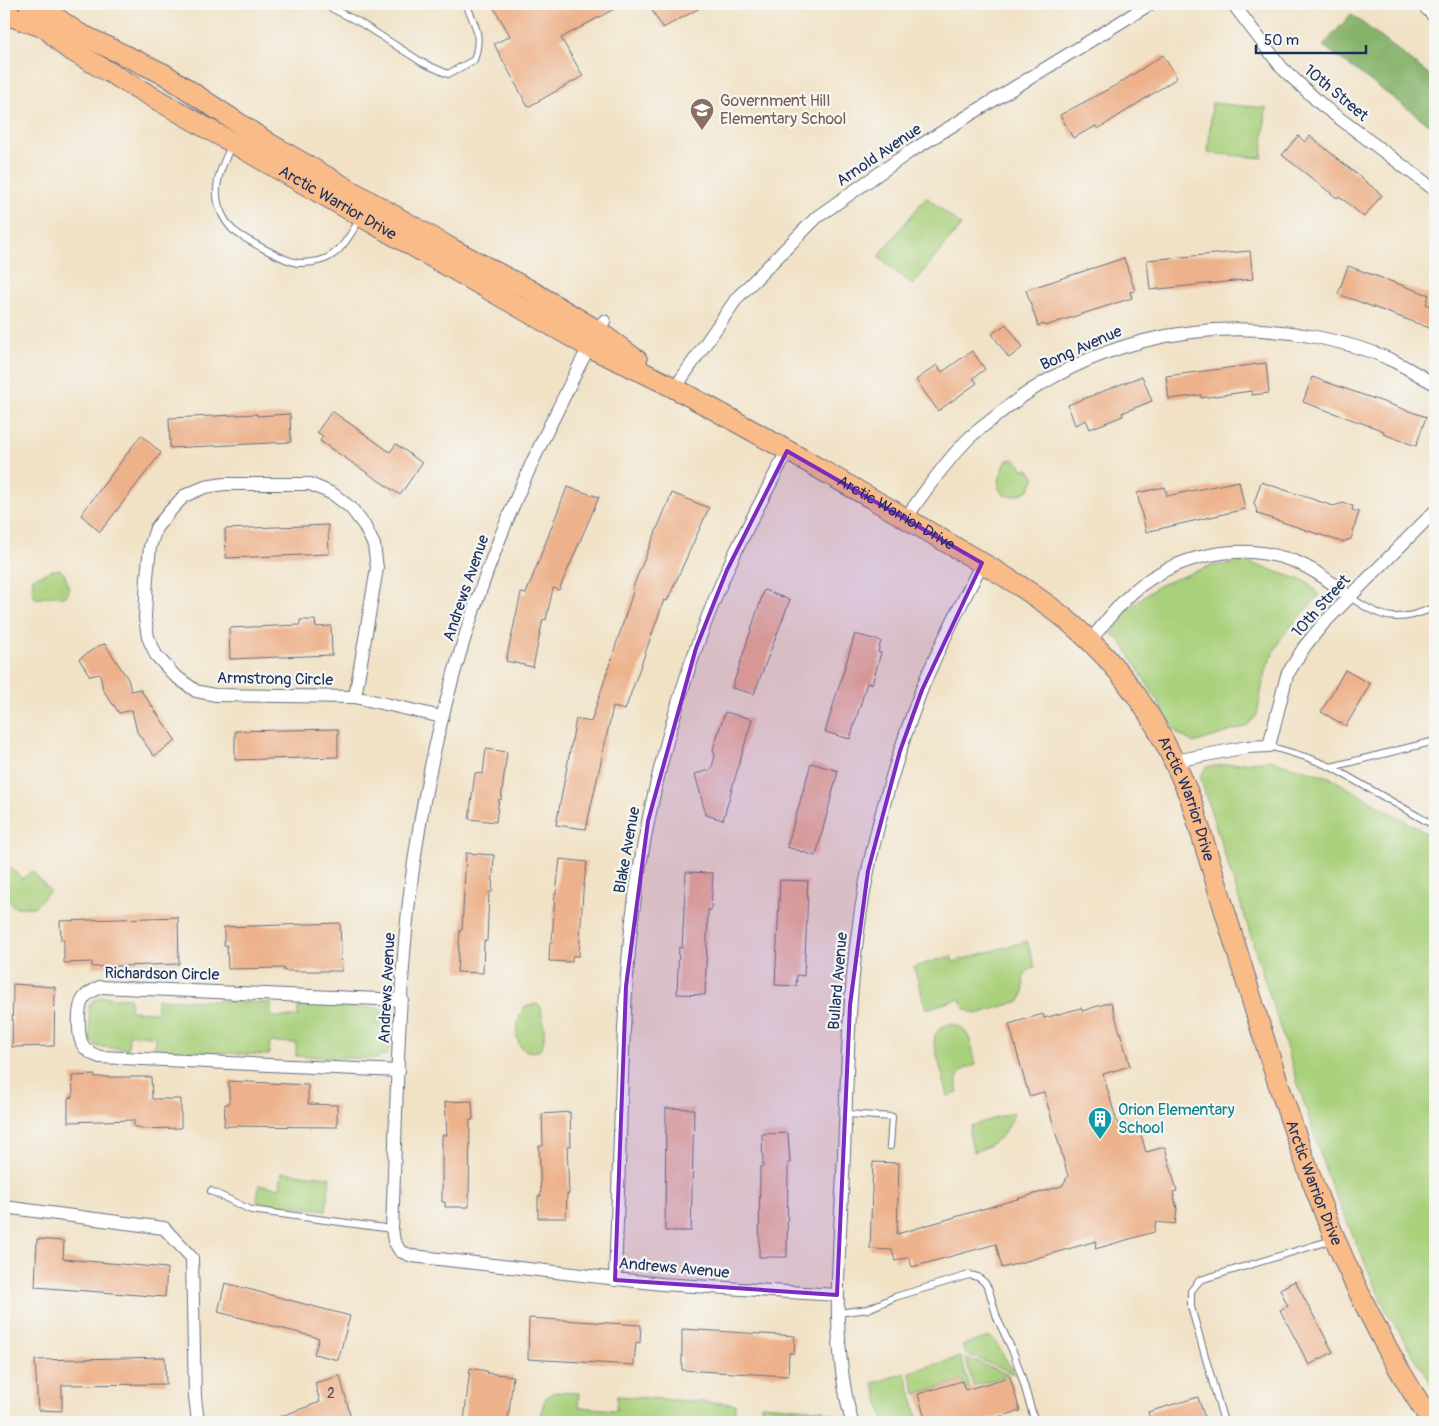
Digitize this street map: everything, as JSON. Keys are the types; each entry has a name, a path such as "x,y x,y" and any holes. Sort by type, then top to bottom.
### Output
{"main road":[{"name":"Arctic Warrior Drive","path":"15,4 55,17 78,33 164,74 270,144 452,249 528,289 597,333 675,388 906,518 1039,598 1090,640 1116,668 1138,698 1158,729 1175,761 1191,800 1285,1106 1319,1200 1375,1324 1432,1422"},
{"name":"Arctic Warrior Drive","path":"4,14 46,28 67,48 361,217 597,333"}],"street":[{"name":"Arnold Avenue","path":"675,388 736,298 817,217 908,153 1150,4"},
{"name":"10th Street","path":"1233,4 1282,68 1316,99 1435,190"},
{"path":"1422,4 1435,17"},
{"name":"Bong Avenue","path":"906,518 937,475 967,440 1014,400 1061,371 1118,347 1176,333 1237,328 1291,332 1342,342 1389,359 1435,384"},
{"name":"Andrews Avenue","path":"597,333 537,449 496,545 473,610 442,717 430,768 413,868 408,913 402,1000 392,1229 394,1241 400,1252 412,1256 615,1280 722,1289 837,1295"},
{"name":"Blake Avenue","path":"615,1280 626,986 638,873 648,821 660,769 696,648 727,570 787,451"},
{"name":"Armstrong Circle","path":"355,697 377,568 374,545 364,525 352,508 332,494 310,484 224,484 205,487 184,496 156,528 150,547 145,618 148,637 156,655 174,675 196,691 215,695 355,697 442,717"},
{"name":"10th Street","path":"1269,746 1287,675 1305,646 1350,597 1435,511"},
{"path":"1090,640 1133,592 1151,578 1173,566 1195,558 1219,554 1243,552 1292,560 1312,570 1350,597"},
{"name":"Bullard Avenue","path":"852,1422 846,1400 841,1363 837,1295 850,1005 858,930 868,871 900,751 922,690 943,642 982,563"},
{"path":"1175,761 1247,747 1269,746"},
{"name":"Richardson Circle","path":"399,1071 100,1057 84,1048 79,1039 80,1006 84,997 100,987 402,1000"},
{"path":"4,1207 164,1228 192,1258 195,1397 198,1422"}],"lane":[{"path":"323,4 359,22 423,63 448,74 474,60 479,45 476,26 466,4"},
{"path":"232,143 216,184 219,206 233,230 281,258 297,263 324,260 335,254 361,217"},
{"path":"1350,597 1372,612 1389,618 1420,614 1435,606"},
{"path":"1332,767 1435,741"},
{"path":"1269,746 1332,767 1435,826"},
{"path":"846,1114 892,1117 890,1146"},
{"path":"211,1191 251,1210 392,1229"},
{"path":"1224,1422 1191,1307 1190,1290 1200,1280 1335,1239"},
{"path":"838,1313 868,1309 895,1298 969,1275 978,1277 989,1290 997,1318 1014,1354 1035,1422"}],"highlighted area":[{"path":"787,451 982,563 922,690 900,751 868,871 850,1005 837,1295 615,1280 626,986 648,821 696,648 727,570"}],"green space":[{"path":"1351,14 1435,79 1435,129 1323,46"},
{"path":"1212,103 1266,108 1262,158 1208,153"},
{"path":"926,197 961,225 913,285 878,257"},
{"path":"1014,459 1022,469 1028,469 1035,477 1029,490 1014,496 1006,496 999,489 1000,477 1007,460"},
{"path":"1247,562 1308,582 1319,595 1281,638 1265,671 1257,715 1247,726 1194,743 1177,733 1120,640 1112,635 1130,606 1160,585 1210,566"},
{"path":"60,569 65,576 68,586 69,592 66,596 35,598 32,589 33,578"},
{"path":"1269,760 1329,777 1435,838 1435,1390 1386,1311 1328,1178 1200,777 1206,767"},
{"path":"4,867 10,867 22,879 32,871 50,891 34,907 14,907 8,899 4,899"},
{"path":"1027,941 1035,967 1025,974 1024,991 1020,1001 977,1014 966,1010 959,999 926,1009 914,967 951,956 953,962"},
{"path":"101,997 130,998 130,1011 157,1012 157,999 271,1003 271,1017 298,1017 298,1004 380,1008 380,1011 387,1012 389,1016 389,1050 386,1055 378,1056 378,1059 296,1056 296,1043 270,1042 269,1055 155,1050 155,1036 129,1035 128,1049 98,1047 90,1040 89,1006 92,1001"},
{"path":"537,1004 540,1006 544,1036 542,1047 539,1051 530,1052 523,1049 519,1044 517,1038 518,1022 524,1007"},
{"path":"951,1024 963,1029 967,1034 976,1065 965,1069 959,1074 957,1078 958,1093 948,1096 934,1044 935,1035 941,1027"},
{"path":"1014,1112 1012,1120 1000,1138 974,1152 969,1133 971,1126"},
{"path":"282,1172 330,1177 326,1210 257,1202 259,1185 280,1188"},
{"path":"990,1337 994,1340 1015,1374 965,1354 962,1345"},
{"path":"961,1357 970,1388 965,1390 962,1381 916,1394 909,1372"},
{"path":"966,1358 1009,1375 973,1386"},
{"path":"905,1373 919,1422 885,1422 873,1383"},
{"path":"556,1392 579,1393 578,1407 616,1410 617,1396 735,1404 735,1418 761,1420 761,1405 824,1410 824,1413 833,1414 836,1422 541,1422 545,1399"}],"building":[{"path":"492,4 623,4 561,38 583,76 528,107 494,44 510,36"},
{"path":"648,4 707,4 663,28"},
{"path":"1163,55 1177,78 1098,129 1096,126 1073,138 1060,115 1118,84"},
{"path":"1298,136 1305,142 1310,136 1382,195 1364,217 1339,196 1337,198 1282,155"},
{"path":"1250,251 1253,279 1150,290 1147,260"},
{"path":"1124,258 1135,291 1130,292 1132,298 1045,326 1044,324 1038,326 1026,290"},
{"path":"1348,266 1429,295 1426,304 1435,308 1435,330 1338,294"},
{"path":"1006,324 1023,347 1009,358 992,334"},
{"path":"972,351 985,369 973,378 977,383 938,411 916,380 937,365 942,372"},
{"path":"1266,363 1269,393 1252,395 1251,391 1201,398 1201,395 1169,399 1166,376"},
{"path":"1142,376 1152,401 1122,413 1123,416 1090,429 1086,420 1075,425 1068,405"},
{"path":"1312,377 1426,417 1416,446 1383,434 1384,431 1303,402"},
{"path":"332,411 390,452 396,444 422,463 400,495 320,441 323,436 317,432"},
{"path":"257,414 257,416 290,414 291,442 170,448 169,418"},
{"path":"141,435 161,453 100,532 81,515"},
{"path":"1239,481 1245,509 1146,532 1137,493 1165,487 1167,496"},
{"path":"1261,482 1333,506 1343,503 1353,506 1352,510 1359,512 1351,539 1342,542 1258,514 1254,503"},
{"path":"567,487 599,497 559,590 553,588 546,620 543,619 533,667 506,661 521,593 526,594"},
{"path":"672,493 709,508 667,601 664,600 625,710 613,707 586,829 556,825 576,719 591,722 634,589 632,589"},
{"path":"328,525 329,554 226,558 225,529"},
{"path":"764,590 790,600 754,694 732,688"},
{"path":"300,620 315,620 316,627 331,626 332,655 230,659 229,628 300,625"},
{"path":"855,634 881,641 878,652 881,653 872,684 867,683 850,739 825,732"},
{"path":"105,644 128,679 131,691 140,689 176,741 154,756 137,732 132,710 119,713 103,690 100,674 90,676 79,659 98,646"},
{"path":"1345,670 1370,684 1346,726 1321,712"},
{"path":"725,712 752,719 723,820 706,815 695,774 711,770 715,756 713,749"},
{"path":"338,729 338,757 235,760 235,731"},
{"path":"486,749 507,752 501,800 499,799 496,822 469,819 475,773 483,774"},
{"path":"811,763 838,771 816,856 787,847"},
{"path":"466,853 494,855 492,892 489,892 487,941 484,941 483,973 457,972 460,930 462,930"},
{"path":"560,859 587,862 579,956 572,956 572,962 549,961"},
{"path":"686,872 713,873 711,910 708,910 705,995 677,994 679,947 682,948"},
{"path":"780,880 808,881 804,976 797,975 796,986 775,985"},
{"path":"178,917 179,964 92,967 92,962 64,963 64,940 61,940 60,921"},
{"path":"340,923 342,971 284,971 284,968 228,969 227,945 224,945 224,927"},
{"path":"13,984 55,987 54,1046 12,1047"},
{"name":"Orion Elementary School","path":"1111,1002 1130,1066 1103,1074 1120,1132 1139,1127 1146,1152 1165,1147 1177,1191 1173,1192 1177,1209 1175,1224 1156,1222 1154,1232 1095,1249 1096,1241 1002,1268 996,1244 912,1267 909,1257 895,1261 892,1250 870,1249 873,1162 899,1163 897,1234 1062,1186 1068,1176 1044,1092 1029,1096 1009,1024 1043,1014 1044,1018 1081,1008 1082,1011"},
{"path":"95,1075 95,1077 151,1077 152,1099 181,1099 181,1128 140,1129 140,1127 134,1127 134,1120 68,1122 68,1098 73,1097 72,1076"},
{"path":"229,1081 308,1085 308,1104 337,1105 337,1127 224,1126 225,1104 229,1104"},
{"path":"472,1101 473,1120 470,1120 469,1207 445,1207 445,1202 442,1202 442,1135 447,1135 445,1102"},
{"path":"666,1108 694,1109 691,1231 665,1231"},
{"path":"570,1112 571,1146 567,1146 569,1194 567,1194 566,1218 538,1218 538,1196 541,1196 539,1146 543,1146 542,1114"},
{"path":"788,1133 790,1163 788,1163 787,1257 759,1257 760,1167 763,1167 762,1134"},
{"path":"37,1239 64,1241 63,1259 167,1268 165,1297 35,1287"},
{"path":"1295,1281 1333,1352 1309,1365 1280,1310 1288,1306 1280,1289"},
{"path":"225,1283 350,1316 338,1360 314,1354 319,1338 218,1312"},
{"path":"529,1318 641,1325 640,1343 636,1342 634,1365 528,1359"},
{"path":"682,1329 795,1336 794,1353 789,1353 788,1376 682,1370"},
{"path":"165,1357 166,1384 62,1385 62,1411 38,1410 35,1360"},
{"path":"470,1368 487,1371 487,1373 513,1376 508,1422 464,1422"},
{"path":"340,1376 352,1422 268,1421 320,1402 315,1383"},
{"path":"1010,1377 1020,1411 979,1422 926,1422 918,1394 962,1381 965,1390"},
{"path":"1198,1397 1206,1422 1151,1422 1148,1412"}],"place":[{"name":"Government Hill Elementary School","path":"702,131"},
{"name":"Orion Elementary School","path":"1100,1140"}]}
